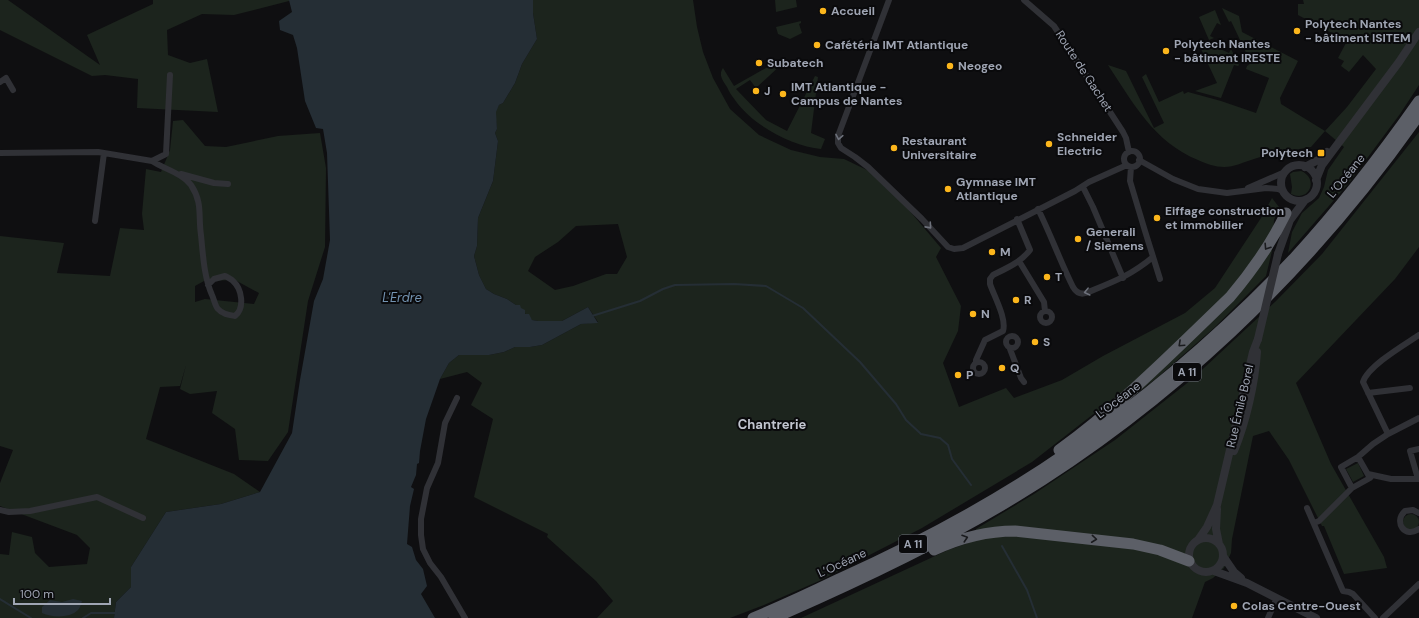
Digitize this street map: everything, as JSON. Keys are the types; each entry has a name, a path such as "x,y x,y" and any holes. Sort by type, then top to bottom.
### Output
{"highway":[{"name":"L’Océane","path":"753,618 802,597 906,548 971,513 1067,454 1128,409 1188,360 1238,314 1295,256 1334,213 1372,166 1419,101"},
{"name":"L’Océane","path":"774,618 898,561 970,523 1055,472 1134,415 1193,367 1247,318 1316,246 1372,179 1419,115"},
{"path":"1021,483 1029,472 1083,432 1121,400 1230,297 1257,262 1276,233 1286,213"},
{"path":"898,561 912,560 943,546 971,536 1000,531 1028,532 1133,544 1167,552 1189,561"}],"street":[{"path":"889,0 837,140 839,145 868,167 894,191 948,247 959,249 1083,187 1089,182 1129,166 1137,165 1140,160"},
{"name":"Route de Gachet","path":"1024,0 1057,29 1123,132 1129,152"},
{"path":"1160,279 1130,181 1129,166 1125,162 1125,157 1129,152 1137,153 1140,160 1173,179 1198,188 1227,193 1273,188 1283,191 1290,198 1295,200 1305,200 1314,192 1316,180 1322,164 1399,62 1419,32"},
{"path":"152,161 166,154 170,75"},
{"path":"0,82 6,78 13,90"},
{"path":"1305,167 1318,160 1341,139"},
{"path":"0,153 104,153 152,161 176,173 208,181 228,184"},
{"path":"95,221 104,153"},
{"path":"1244,190 1293,167 1305,167 1311,170 1316,180"},
{"path":"1283,191 1281,181 1285,172"},
{"path":"176,173 190,184 199,200 201,222 200,233 208,285 218,309 224,314 235,316 241,307 240,291 233,280 225,276 214,278 208,285"},
{"path":"1083,187 1123,278"},
{"name":"Rue Émile Borel","path":"1198,540 1208,527 1217,505 1253,352 1258,339 1290,198"},
{"name":"Rue Émile Borel","path":"1278,254 1290,220 1305,200"},
{"path":"1038,209 1057,248 1059,258 1075,290 1083,294 1123,278 1140,268 1153,256"},
{"path":"976,362 986,340 1003,331 1005,327 1004,320 990,284 990,279 993,275 1025,257 1030,250 1017,219"},
{"path":"1019,261 1044,302 1045,311"},
{"path":"1003,331 1008,337"},
{"path":"1388,434 1363,382 1365,376 1389,355 1419,335"},
{"path":"1008,337 1014,337 1018,341 1016,347 1010,349"},
{"path":"1008,337 1005,343 1010,349 1024,382"},
{"path":"1368,393 1410,388"},
{"path":"458,398 445,423 438,463 427,488 421,519 421,535 423,549 430,563 441,577 465,618"},
{"path":"1352,488 1341,467 1358,457 1388,434 1419,418"},
{"path":"1368,474 1391,479 1419,479 1410,451 1419,449"},
{"path":"1314,523 1352,488 1370,478 1358,457"},
{"path":"0,510 9,512 30,512 97,497 143,518"},
{"name":"Rue Émile Borel","path":"1217,505 1216,529 1219,544"},
{"path":"1307,508 1343,591 1353,594 1375,618"},
{"path":"1419,513 1413,510 1405,511 1402,514 1400,521 1406,531 1413,532 1419,529"},
{"path":"1209,538 1219,544 1223,556 1221,564 1214,571 1208,573 1200,572 1193,568 1189,561 1188,554 1193,544 1198,540 1209,538"},
{"path":"1223,556 1234,572 1247,583"},
{"path":"1214,571 1247,583 1316,618"},
{"path":"1385,617 1419,584"},
{"path":"1268,618 1277,598"}],"shaded area":[{"path":"0,0 8,0 100,65 87,35 153,4 153,0 289,1 234,15 202,14 167,30 168,55 190,63 207,59 218,112 137,108 138,79 105,75 92,76 0,30"},
{"path":"533,0 693,0 703,52 713,78 730,109 759,135 791,150 820,157 844,159 869,171 908,209 941,248 936,257 961,306 958,331 943,363 959,407 1006,388 1014,398 1062,380 1103,356 1185,313 1215,288 1261,218 1272,198 1279,207 1274,220 1272,251 1266,276 1214,328 1158,377 1110,415 1096,412 1032,462 922,528 819,581 730,618 597,618 613,601 596,581 547,537 548,534 474,497 493,419 471,405 482,383 467,372 440,379 449,363 459,355 489,355 504,352 515,347 542,345 581,324 598,322 588,307 562,321 532,320 516,305 486,289 479,275 474,256 477,246 478,218 493,181 498,141 495,133 497,129 495,112 499,105 503,103 515,83 522,64 537,39 533,13","holes":["618,224 627,257 617,274 606,274 573,286 555,290 528,271 535,257 558,242 576,226"]},
{"path":"775,0 796,0 797,7 776,12"},
{"path":"1303,0 1419,0 1419,85 1400,114 1348,184 1288,253 1292,232 1302,213 1319,198 1324,187 1328,170 1344,147 1325,131 1347,107 1376,69 1363,55 1349,72 1341,66 1344,61 1338,58 1347,41 1298,15 1298,4 1304,4"},
{"path":"1222,8 1239,16 1242,32 1298,61 1280,98 1281,104 1325,131 1311,147 1288,151 1283,156 1272,155 1261,157 1228,167 1211,165 1183,152 1169,143 1157,132 1136,107 1108,65 1126,71 1154,128 1164,123 1142,77 1146,74 1159,102 1183,91 1184,94 1188,92 1256,113 1269,78 1246,69 1251,63 1231,21 1229,22"},
{"path":"1215,10 1221,25 1217,23 1210,36 1214,38 1209,40 1199,17"},
{"path":"801,21 799,24 802,33 790,39 778,34 776,27"},
{"path":"1215,42 1214,46 1229,53 1231,49 1239,65 1234,65 1221,98 1195,91 1217,83 1201,49"},
{"path":"780,60 783,63 756,88 750,80 736,89 766,120 787,131 815,76 818,77 811,133 825,139 821,149 798,144 762,126 742,109 722,78 721,73 723,68 734,86"},
{"path":"183,120 205,146 226,147 278,136 320,133 326,168 325,247 308,301 288,432 268,461 239,460 235,429 212,413 217,391 190,394 180,389 186,365 180,386 160,387 146,439 234,474 260,492 221,504 166,512 131,567 131,587 116,602 114,618 0,618 0,554 9,555 12,532 32,537 35,553 49,567 87,564 90,548 77,535 0,506 0,483 13,450 0,446 0,236 64,243 57,273 110,276 120,228 144,230 142,214 146,169 161,172 170,150 173,121","holes":["235,280 259,293 254,304 205,299 195,302 195,286 204,281"]},
{"path":"1419,132 1419,247 1395,279 1296,383 1331,464 1384,557 1387,568 1344,574 1324,526 1322,526 1289,460 1269,431 1253,436 1232,539 1231,553 1224,568 1213,578 1205,582 1192,618 801,618 948,550 974,541 976,529 1034,494 1115,440 1191,380 1276,301 1322,254"},
{"path":"1301,171 1307,174 1311,184 1307,193 1298,196 1291,194 1292,187 1290,174"},
{"path":"1358,463 1364,476 1353,482 1346,469"},
{"path":"1411,514 1418,519 1419,522 1414,529 1411,530 1404,525 1403,522 1408,515"}],"water":[{"name":"L'Erdre","path":"289,0 533,0 533,13 537,39 522,64 515,83 503,103 499,105 496,112 497,129 495,133 498,141 493,181 478,218 477,246 474,256 479,275 486,289 516,305 520,305 521,308 525,310 525,314 529,314 532,320 562,321 588,307 598,323 581,324 542,345 515,347 504,352 489,355 459,355 449,363 440,379 426,419 419,463 417,464 416,475 411,487 414,489 410,506 407,544 412,547 416,560 423,569 427,586 421,594 435,618 114,618 116,602 131,587 131,567 166,512 221,504 260,492 292,433 314,301 323,279 330,240 327,153 323,129 316,128 305,101 297,48 293,35 280,30 279,21 292,12"},
{"path":"73,599 82,601 78,610 71,615 56,616 42,613 42,607 50,600 62,602"}],"waterway":[{"path":"592,316 640,301 663,289 675,285 734,284 766,286 803,308 860,362 896,404 906,420 921,434 940,438 948,445 952,459 971,485"},
{"path":"1002,546 1027,590 1037,618"},
{"path":"0,599 31,618"},
{"path":"83,618 91,613 117,613"}],"place":[{"name":"Accueil","path":"823,11"},
{"name":"Polytech Nantes - bâtiment ISITEM","path":"1297,31"},
{"name":"Cafétéria IMT Atlantique","path":"817,45"},
{"name":"Polytech Nantes - bâtiment IRESTE","path":"1166,51"},
{"name":"Subatech","path":"759,63"},
{"name":"Neogeo","path":"950,66"},
{"name":"J","path":"756,91"},
{"name":"IMT Atlantique - Campus de Nantes","path":"783,94"},
{"name":"Schneider Electric","path":"1049,144"},
{"name":"Restaurant Universitaire","path":"894,148"},
{"name":"Polytech","path":"1321,153"},
{"name":"Gymnase IMT Atlantique","path":"948,189"},
{"name":"Eiffage construction et immobilier","path":"1157,218"},
{"name":"Generali / Siemens","path":"1078,239"},
{"name":"M","path":"992,252"},
{"name":"T","path":"1047,277"},
{"name":"R","path":"1016,300"},
{"name":"N","path":"973,314"},
{"name":"S","path":"1035,342"},
{"name":"Q","path":"1002,368"},
{"name":"P","path":"958,375"},
{"name":"Colas Centre-Ouest","path":"1234,606"}],"district":[{"name":"Chantrerie","path":"772,424"}]}
